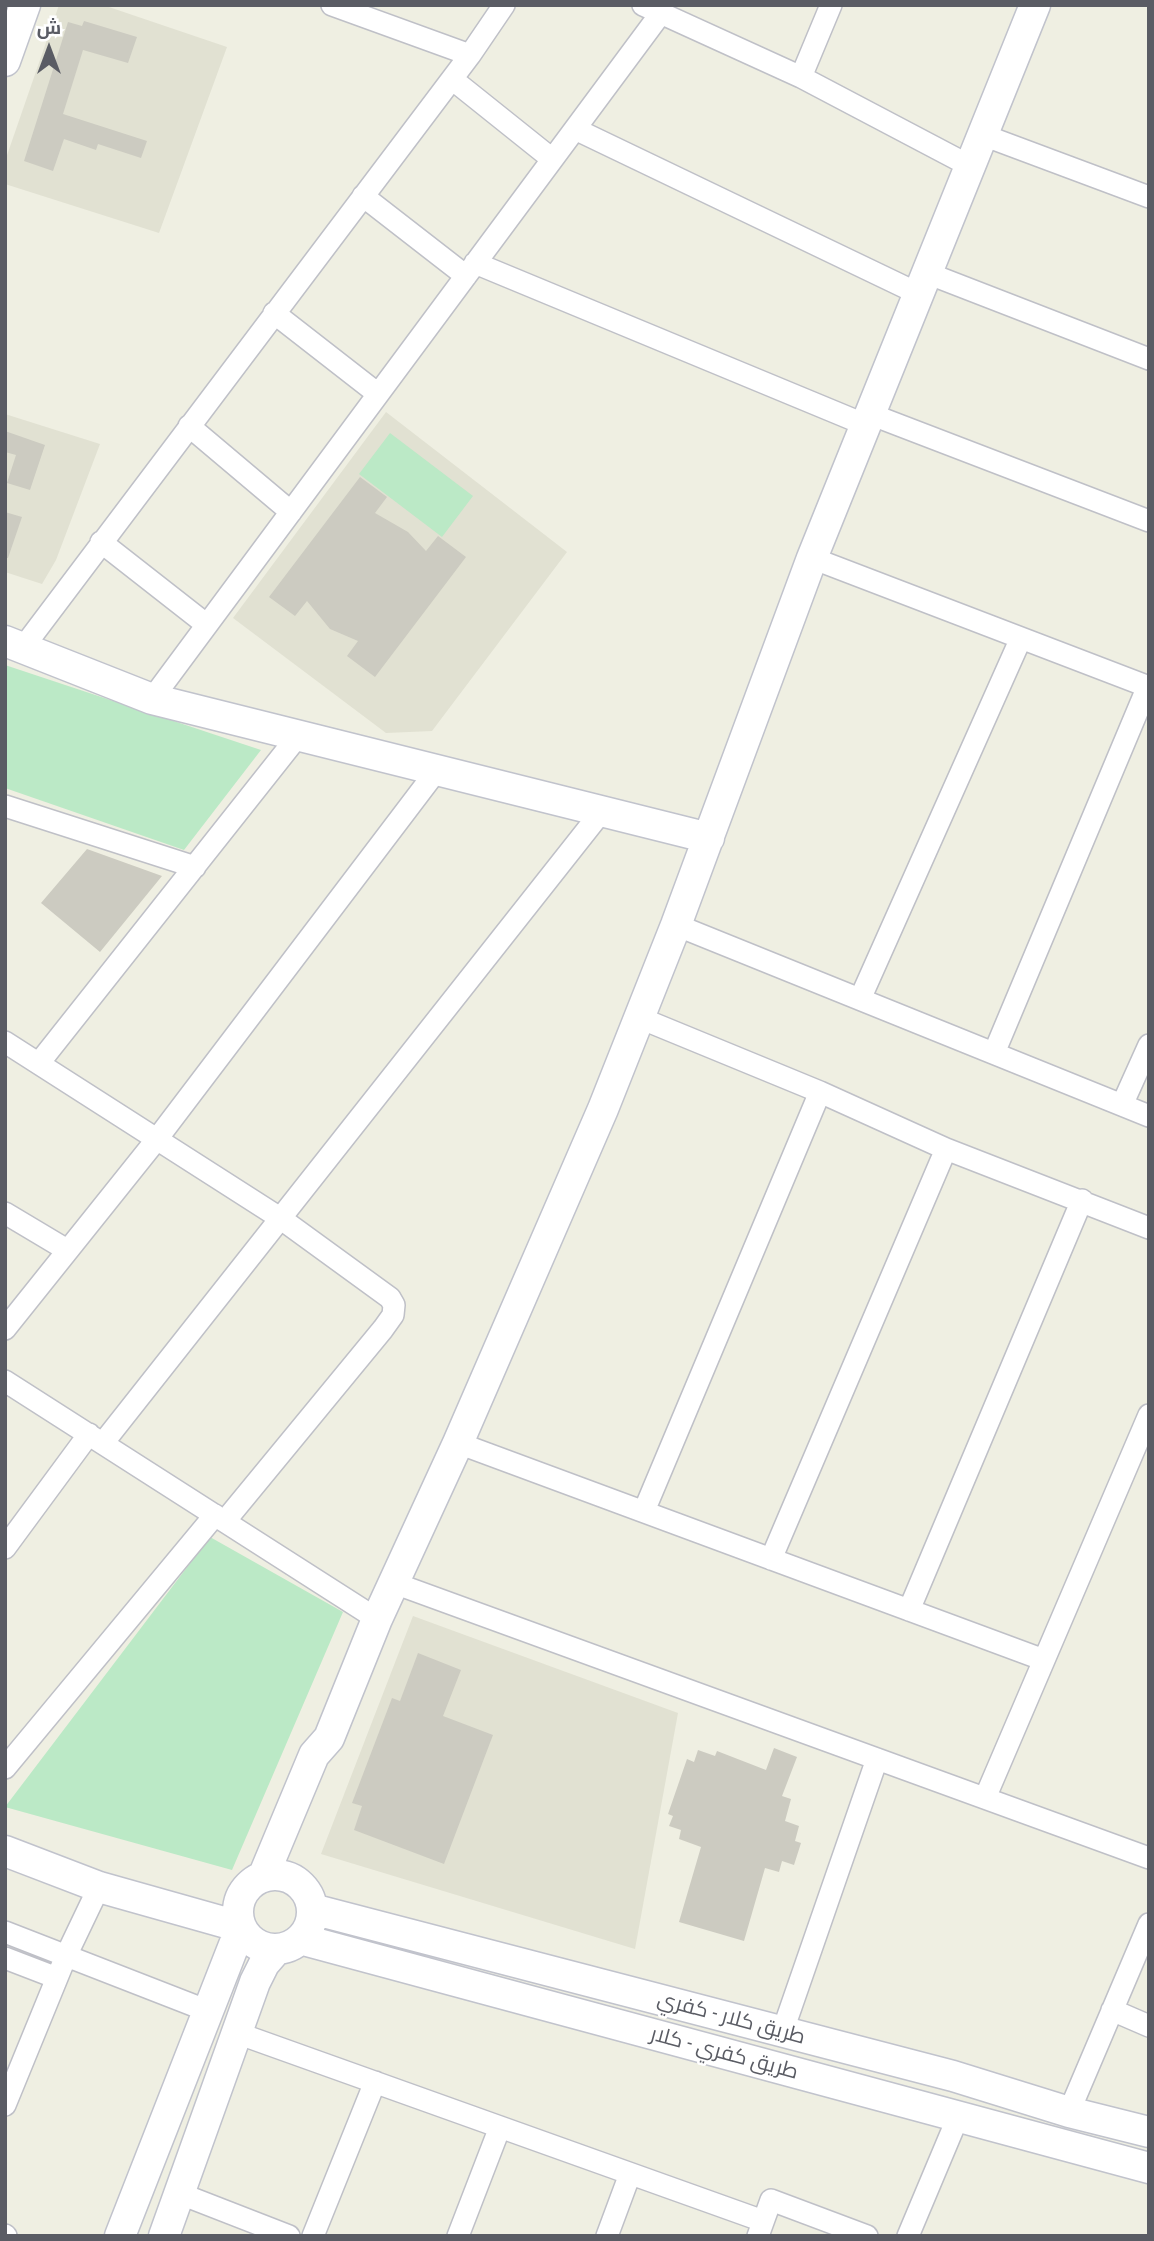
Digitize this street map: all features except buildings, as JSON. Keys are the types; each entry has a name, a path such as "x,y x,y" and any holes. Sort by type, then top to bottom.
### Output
{"main road":[{"path":"5,61 24,5"},
{"path":"275,1878 314,1755 329,1738 377,1619 458,1443 640,1018 812,558 1035,5"},
{"path":"13,645 152,699 709,838"},
{"path":"5,1851 99,1886 241,1927 256,1944 289,1944"},
{"path":"120,2236 241,1927 239,1906 242,1896 247,1888 275,1878 305,1890 312,1909 307,1931 259,1973 164,2236"},
{"name":"طريق كلار - كفري","path":"312,1909 953,2076 1069,2112 1149,2132"},
{"name":"طريق كفري - كلار","path":"289,1944 1149,2168"}],"street":[{"path":"332,5 470,55"},
{"path":"13,645 101,542 452,79 504,5"},
{"path":"801,77 831,5"},
{"path":"152,699 575,129 652,9 801,77 970,166"},
{"path":"452,79 552,159"},
{"path":"575,129 923,283 1149,359"},
{"path":"983,135 1149,197"},
{"path":"363,196 471,270 1149,521"},
{"path":"274,313 378,394"},
{"path":"189,426 291,512"},
{"path":"101,542 207,625"},
{"path":"812,558 1148,686 994,1053"},
{"path":"860,999 1021,638"},
{"path":"39,1063 299,736"},
{"path":"5,1329 157,1139 437,770"},
{"path":"5,806 195,867"},
{"path":"5,1548 281,1218 602,811"},
{"path":"676,925 1149,1116"},
{"path":"640,1018 820,1092 946,1149 1149,1228"},
{"path":"5,1042 281,1218 390,1298 394,1306 393,1315 5,1768"},
{"path":"1122,1105 1149,1045"},
{"path":"644,1511 820,1092"},
{"path":"771,1559 946,1149"},
{"path":"909,1610 1082,1200"},
{"path":"5,1213 67,1250"},
{"path":"5,1381 377,1619"},
{"path":"985,1798 1149,1415"},
{"path":"458,1443 1044,1660"},
{"path":"394,1583 1149,1858"},
{"path":"782,2033 877,1759"},
{"path":"5,2105 66,1956 99,1886"},
{"path":"1069,2112 1149,1924"},
{"path":"5,1932 208,2011"},
{"path":"5,1958 57,1978"},
{"path":"1112,2010 1149,2026"},
{"path":"237,2033 631,2174 760,2229 771,2200 867,2236"},
{"path":"313,2236 375,2082"},
{"path":"908,2236 958,2117"},
{"path":"458,2236 500,2127"},
{"path":"607,2236 631,2174"},
{"path":"181,2194 289,2236"}],"shaded area":[{"path":"59,5 103,5 227,47 159,233 5,184 5,161"},
{"path":"386,412 567,552 432,731 386,733 233,618"},
{"path":"5,414 100,444 56,560 42,584 5,572"},
{"path":"413,1616 678,1713 635,1949 321,1854"}],"green space":[{"path":"390,433 473,496 442,537 359,474"},
{"path":"5,665 261,750 184,850 5,788"},
{"path":"210,1537 343,1612 232,1870 5,1807"}]}
